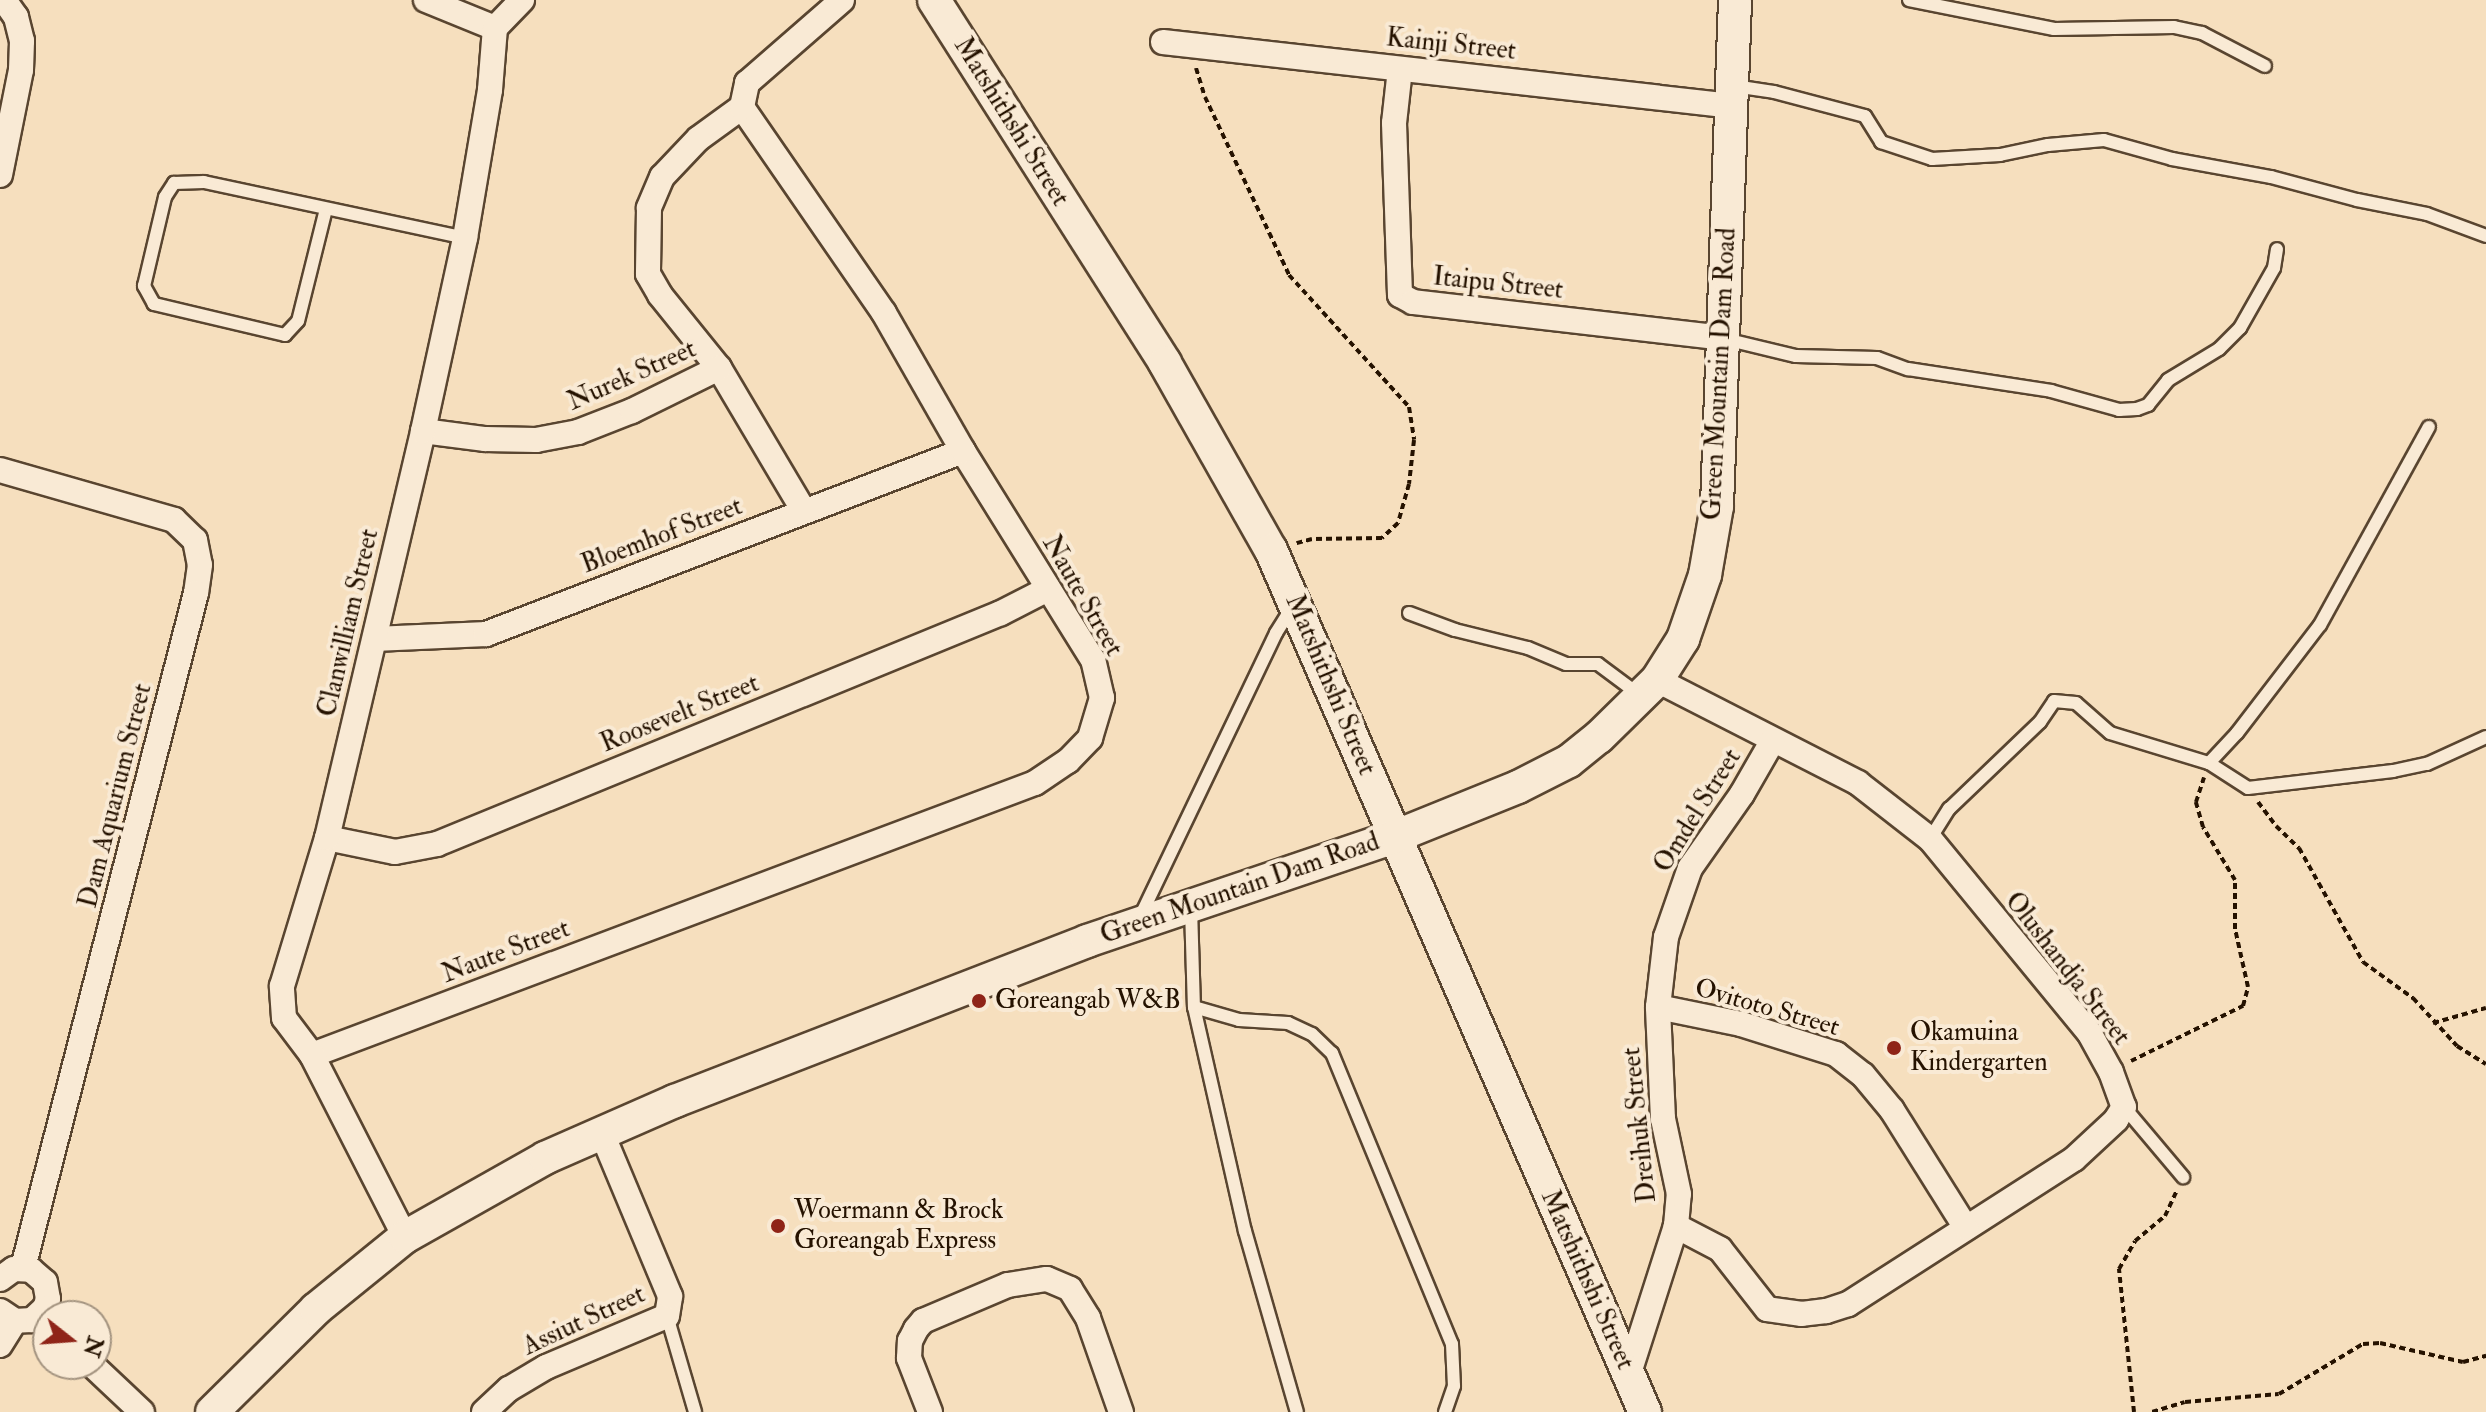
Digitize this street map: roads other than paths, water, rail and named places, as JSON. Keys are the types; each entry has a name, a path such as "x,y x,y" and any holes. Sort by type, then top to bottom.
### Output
{"street":[{"path":"0,175 21,70 22,41 16,17 4,0"},
{"path":"426,0 495,28 522,0"},
{"path":"742,107 747,83 842,0"},
{"name":"Matshithshi Street","path":"934,0 1165,363 1271,550 1296,601 1394,837 1645,1412"},
{"name":"Green Mountain Dam Road","path":"212,1412 316,1309 405,1237 545,1158 601,1131 1137,923 1394,837 1518,787 1569,761 1649,689 1683,639 1705,575 1717,506 1735,0"},
{"name":"Clanwilliam Street","path":"405,1237 312,1055 284,1018 282,986 327,838 423,431 465,238 490,90 495,28"},
{"name":"Kainji Street","path":"1163,42 1400,69 1733,96"},
{"name":"Itaipu Street","path":"1400,69 1394,123 1400,295 1413,302 1722,338"},
{"name":"Nurek Street","path":"742,107 698,139 662,177 649,208 646,242 648,274 660,295 719,368 804,511"},
{"name":"Naute Street","path":"312,1055 1035,783 1068,761 1090,738 1102,698 1093,660 963,451 884,313 742,107"},
{"name":"Nurek Street","path":"423,431 485,439 536,440 578,432 632,411 719,368"},
{"name":"Bloemhof Street","path":"375,639 486,634 963,451"},
{"name":"Dam Aquarium Street","path":"0,470 174,520 195,540 200,565 196,593 6,1274"},
{"name":"Roosevelt Street","path":"327,838 395,852 437,844 1001,613 1048,589"},
{"name":"Olushandja Street","path":"1649,689 1773,740 1858,783 1930,839 2090,1034 2111,1072 2124,1107"},
{"name":"Omdel Street","path":"1658,1007 1666,937 1690,868 1742,794 1773,740"},
{"name":"Dreihuk Street","path":"1629,1373 1676,1226 1679,1194 1663,1119 1658,1007"},
{"name":"Ovitoto Street","path":"1658,1007 1741,1024 1836,1054 1863,1075 1892,1110 1966,1228"},
{"path":"1676,1226 1720,1249 1767,1309 1802,1314 1848,1304 2074,1159 2116,1120 2124,1107"},
{"name":"Assiut Street","path":"484,1412 509,1389 546,1367 667,1316 670,1296 601,1131"},
{"path":"6,1274 39,1275 48,1290 48,1300"},
{"path":"930,1412 909,1358 910,1341 923,1321 1008,1285 1047,1279 1070,1289 1088,1318 1121,1412"},
{"path":"0,1345 8,1316 32,1320"},
{"path":"108,1380 142,1412"}],"lane":[{"path":"1909,0 2054,29 2174,27 2202,33 2265,66"},
{"path":"1733,96 1774,92 1865,116 1881,142 1932,159 2000,155 2048,145 2104,140 2172,159 2271,177 2357,200 2427,214 2486,236"},
{"path":"326,209 298,321 285,335 154,304 144,286 165,197 174,183 204,182 465,238"},
{"path":"1722,338 1796,356 1877,358 1908,369 2051,391 2119,410 2137,409 2148,405 2168,380 2219,349 2240,328 2274,268 2277,249"},
{"path":"2209,763 2237,733 2320,625 2429,427"},
{"path":"1137,923 1276,633 1296,601"},
{"path":"1409,613 1455,630 1528,648 1566,664 1598,664 1649,689"},
{"path":"1930,839 1949,809 2040,722 2054,701 2076,703 2110,733 2209,763 2248,788 2393,771 2427,764 2486,737"},
{"path":"1191,905 1194,1007 1245,1231 1297,1412"},
{"path":"1194,1007 1239,1020 1288,1023 1312,1034 1332,1053 1452,1344 1454,1386 1445,1412"},
{"path":"2124,1107 2183,1177"},
{"path":"667,1316 695,1412"}],"place":[{"name":"Goreangab W&B","path":"979,1001"},
{"name":"Okamuina Kindergarten","path":"1894,1048"},
{"name":"Woermann & Brock Goreangab Express","path":"778,1226"}]}
